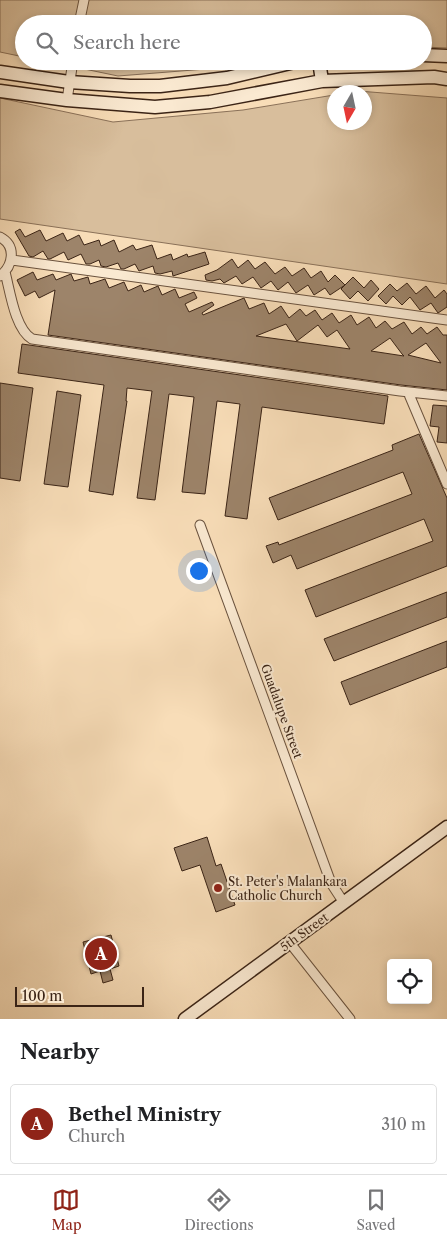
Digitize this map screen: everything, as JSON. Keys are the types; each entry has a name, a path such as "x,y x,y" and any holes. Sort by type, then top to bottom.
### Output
{"main road":[{"path":"432,55 447,56"},
{"path":"0,72 70,82 160,86 227,78 261,70"},
{"path":"320,70 322,80"},
{"path":"0,91 67,100 155,107 210,102 322,80 434,77 447,79"},
{"name":"5th Street","path":"185,1019 447,827"}],"street":[{"path":"82,15 84,0"},
{"path":"67,100 72,70"},
{"path":"0,237 11,248 12,260 2,274 20,327 32,339 447,396"},
{"path":"12,260 447,320"},
{"path":"408,392 447,484"},
{"name":"Guadalupe Street","path":"200,525 331,883 344,903"},
{"path":"290,942 350,1019"}],"shaded area":[{"path":"0,0 447,0 447,48 432,47 432,15 15,15 15,55 0,52"},
{"path":"89,70 193,70 118,76"},
{"path":"372,92 447,98 447,284 0,219 0,98 113,122 243,110 327,96 327,130 372,130"}],"building":[{"path":"20,229 25,237 40,230 46,241 63,233 67,241 79,235 84,245 99,240 101,246 114,240 119,252 133,245 136,250 152,245 157,259 171,254 173,260 187,254 188,257 205,252 209,264 173,276 172,271 160,274 155,273 153,266 139,271 135,264 121,269 118,263 106,267 101,266 99,260 86,264 81,254 68,260 64,252 48,259 43,251 33,257 29,256 15,232"},
{"path":"232,259 238,268 248,260 255,269 265,262 275,274 285,267 292,276 304,268 311,278 321,271 328,282 335,275 345,285 330,295 325,288 314,295 308,285 296,293 288,282 278,290 271,281 261,288 253,277 242,284 236,276 224,283 220,279 206,280 205,275 217,270"},
{"path":"33,272 37,280 53,274 56,280 71,274 74,281 88,277 90,284 105,279 109,288 124,282 128,291 141,285 144,292 158,286 162,295 175,289 179,298 194,292 197,298 185,304 189,312 212,302 214,305 202,313 203,315 244,298 249,309 264,303 269,314 281,306 289,318 300,309 306,316 315,310 322,320 332,313 339,323 351,315 357,325 369,317 376,328 385,321 392,329 404,322 412,334 421,327 427,334 437,327 443,335 447,335 447,390 48,335 55,290 39,298 35,291 25,296 17,280","holes":["286,324 297,341 318,325 327,337 337,330 350,349 256,336","390,338 404,356 371,351","426,343 441,363 408,355"]},
{"path":"353,277 364,288 371,280 379,289 368,301 358,291 350,299 341,289"},
{"path":"407,283 416,294 426,286 435,298 444,290 447,294 447,307 438,313 431,303 420,310 410,297 402,305 393,296 386,304 378,296 390,284 397,291"},
{"path":"22,344 388,396 384,424 262,407 247,519 225,516 240,404 217,401 205,494 182,492 194,397 169,394 155,500 137,498 152,391 127,388 127,401 113,495 89,491 104,385 18,373"},
{"path":"0,383 33,388 20,481 0,478"},
{"path":"57,391 81,395 68,487 44,484"},
{"path":"433,405 447,406 447,443 437,442 439,427 430,426"},
{"path":"419,434 447,498 447,566 316,617 305,590 433,541 424,519 297,569 291,555 273,563 266,546 278,542 279,545 412,494 403,472 278,520 269,498 393,450 392,445"},
{"path":"447,592 447,617 334,661 324,639"},
{"path":"447,641 447,667 350,705 341,682"},
{"path":"207,837 216,866 221,864 235,905 216,912 200,865 182,871 174,848"},
{"path":"111,935 119,966 110,969 113,980 103,983 100,971 91,974 83,942"}],"place":[{"name":"St. Peter's Malankara Catholic Church","path":"218,888"},
{"name":"Bethel Ministry","path":"101,954"}]}
